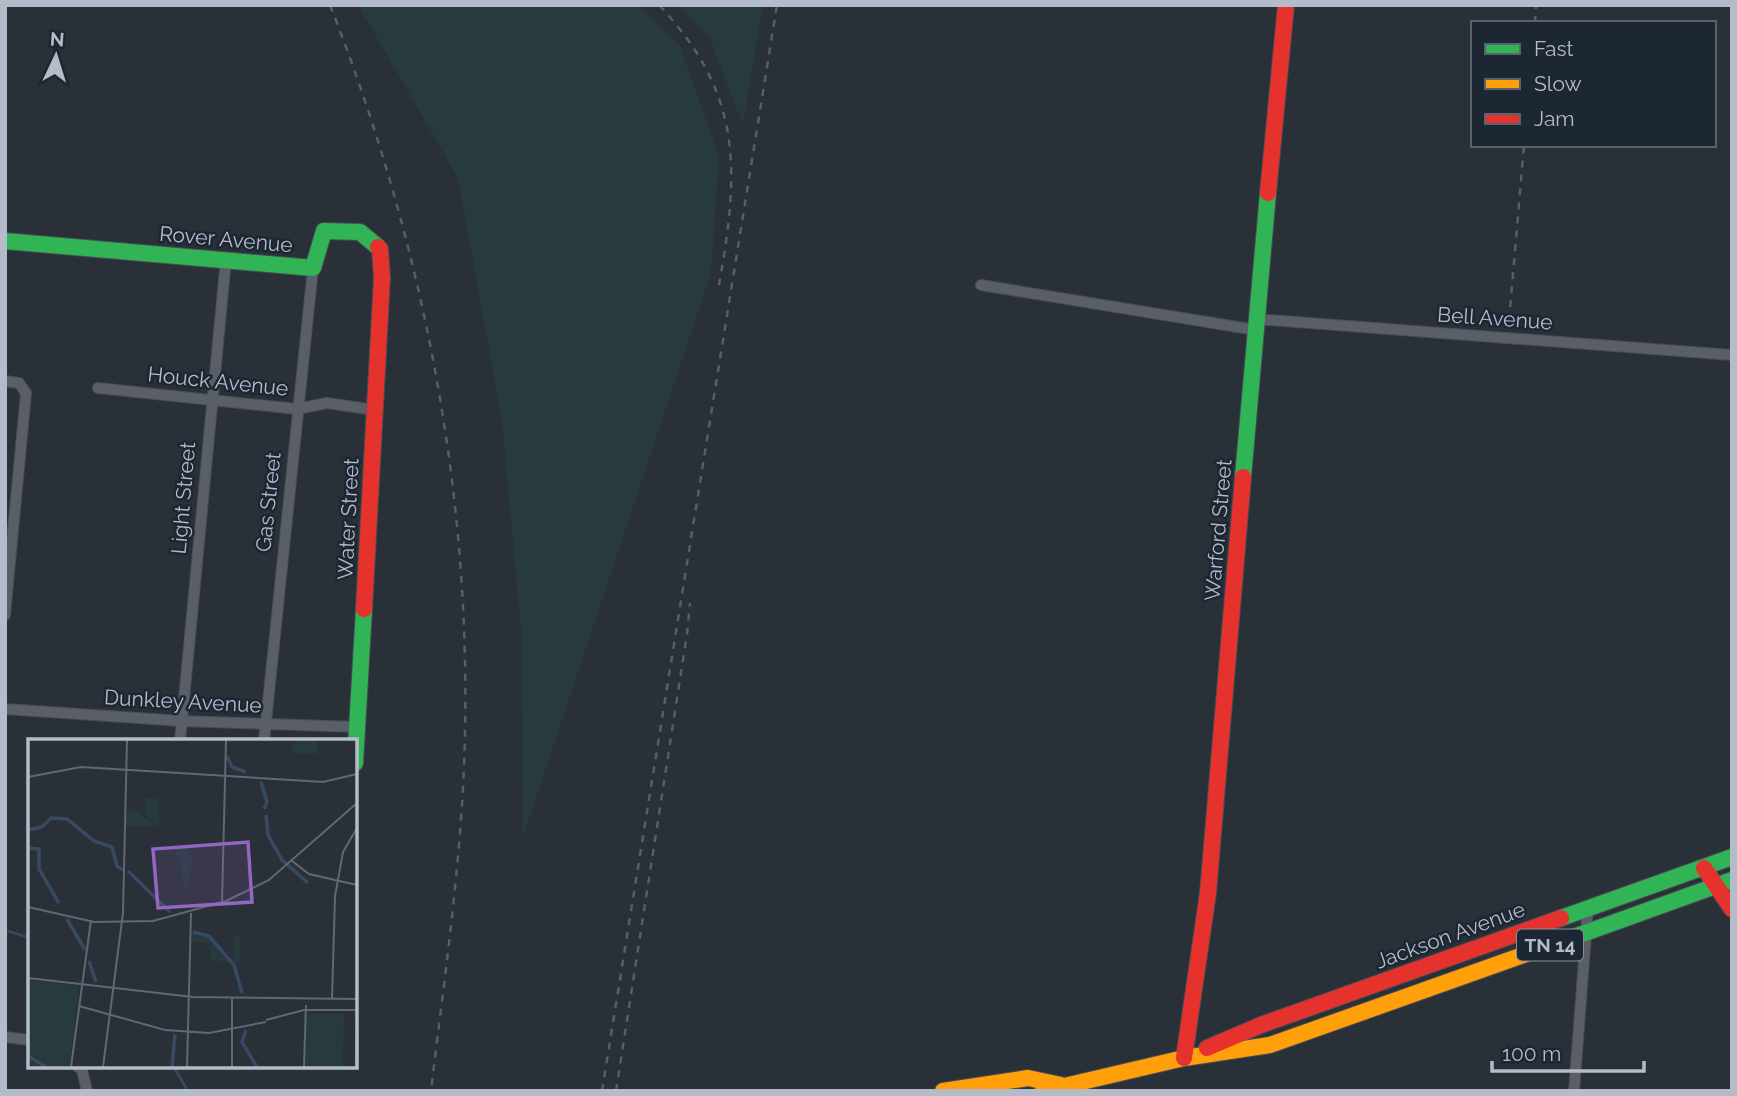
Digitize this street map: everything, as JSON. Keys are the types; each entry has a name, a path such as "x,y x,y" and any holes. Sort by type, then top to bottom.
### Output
{"main road":[{"name":"Warford Street","path":"1184,1058 1208,893 1286,5"},
{"name":"Rover Avenue","path":"5,241 313,268 324,231 360,232 380,249 382,278"},
{"name":"Water Street","path":"357,739 382,278"},
{"name":"Jackson Avenue","path":"1184,1058 1261,1025 1732,858"},
{"path":"1704,868 1724,883 1732,909"},
{"name":"Jackson Avenue","path":"1043,1091 1184,1058 1270,1045 1724,883"},
{"path":"943,1091 1027,1078 1064,1086"}],"street":[{"name":"Light Street","path":"180,739 226,259"},
{"name":"Gas Street","path":"264,739 313,268"},
{"name":"Bell Avenue","path":"981,285 1256,324 1732,355"},
{"path":"5,615 26,397 22,385 6,381"},
{"name":"Houck Avenue","path":"98,388 298,409 327,402 375,410"},
{"name":"Dunkley Avenue","path":"5,709 182,721 358,727"},
{"path":"1574,1091 1588,908"},
{"path":"1362,989 1368,1010"},
{"path":"5,1037 28,1040"},
{"path":"80,1068 87,1091"}],"green space":[{"path":"358,5 638,5 680,46 719,156 711,273 523,837 522,641 502,422 458,178"},
{"path":"678,5 763,5 743,125 709,37"}],"waterway":[{"path":"5,930 28,937"},
{"path":"174,1068 188,1091"}],"railway":[{"path":"330,5 390,181 414,271 434,362 459,546 464,639 464,777 452,912 431,1091"},
{"path":"659,5 687,38 707,71 721,103 731,170 730,206 719,285"},
{"path":"602,1091 777,5"},
{"path":"1535,21 1536,5"},
{"path":"1509,321 1524,147"},
{"path":"616,1091 690,603"}],"traffic: fast":[{"path":"1243,477 1268,193"},
{"path":"5,241 313,268 324,231 360,232 378,247"},
{"path":"356,739 364,609"},
{"path":"1561,918 1732,857"},
{"path":"1546,947 1732,880"}],"traffic: slow":[{"path":"1043,1091 1184,1058 1270,1045 1546,947"},
{"path":"943,1091 1028,1078 1061,1085"}],"traffic: jam":[{"path":"1268,193 1286,5"},
{"path":"364,609 382,278 378,247"},
{"path":"1184,1058 1208,893 1243,477"},
{"path":"1704,868 1732,909"},
{"path":"1207,1048 1261,1025 1561,918"}]}
